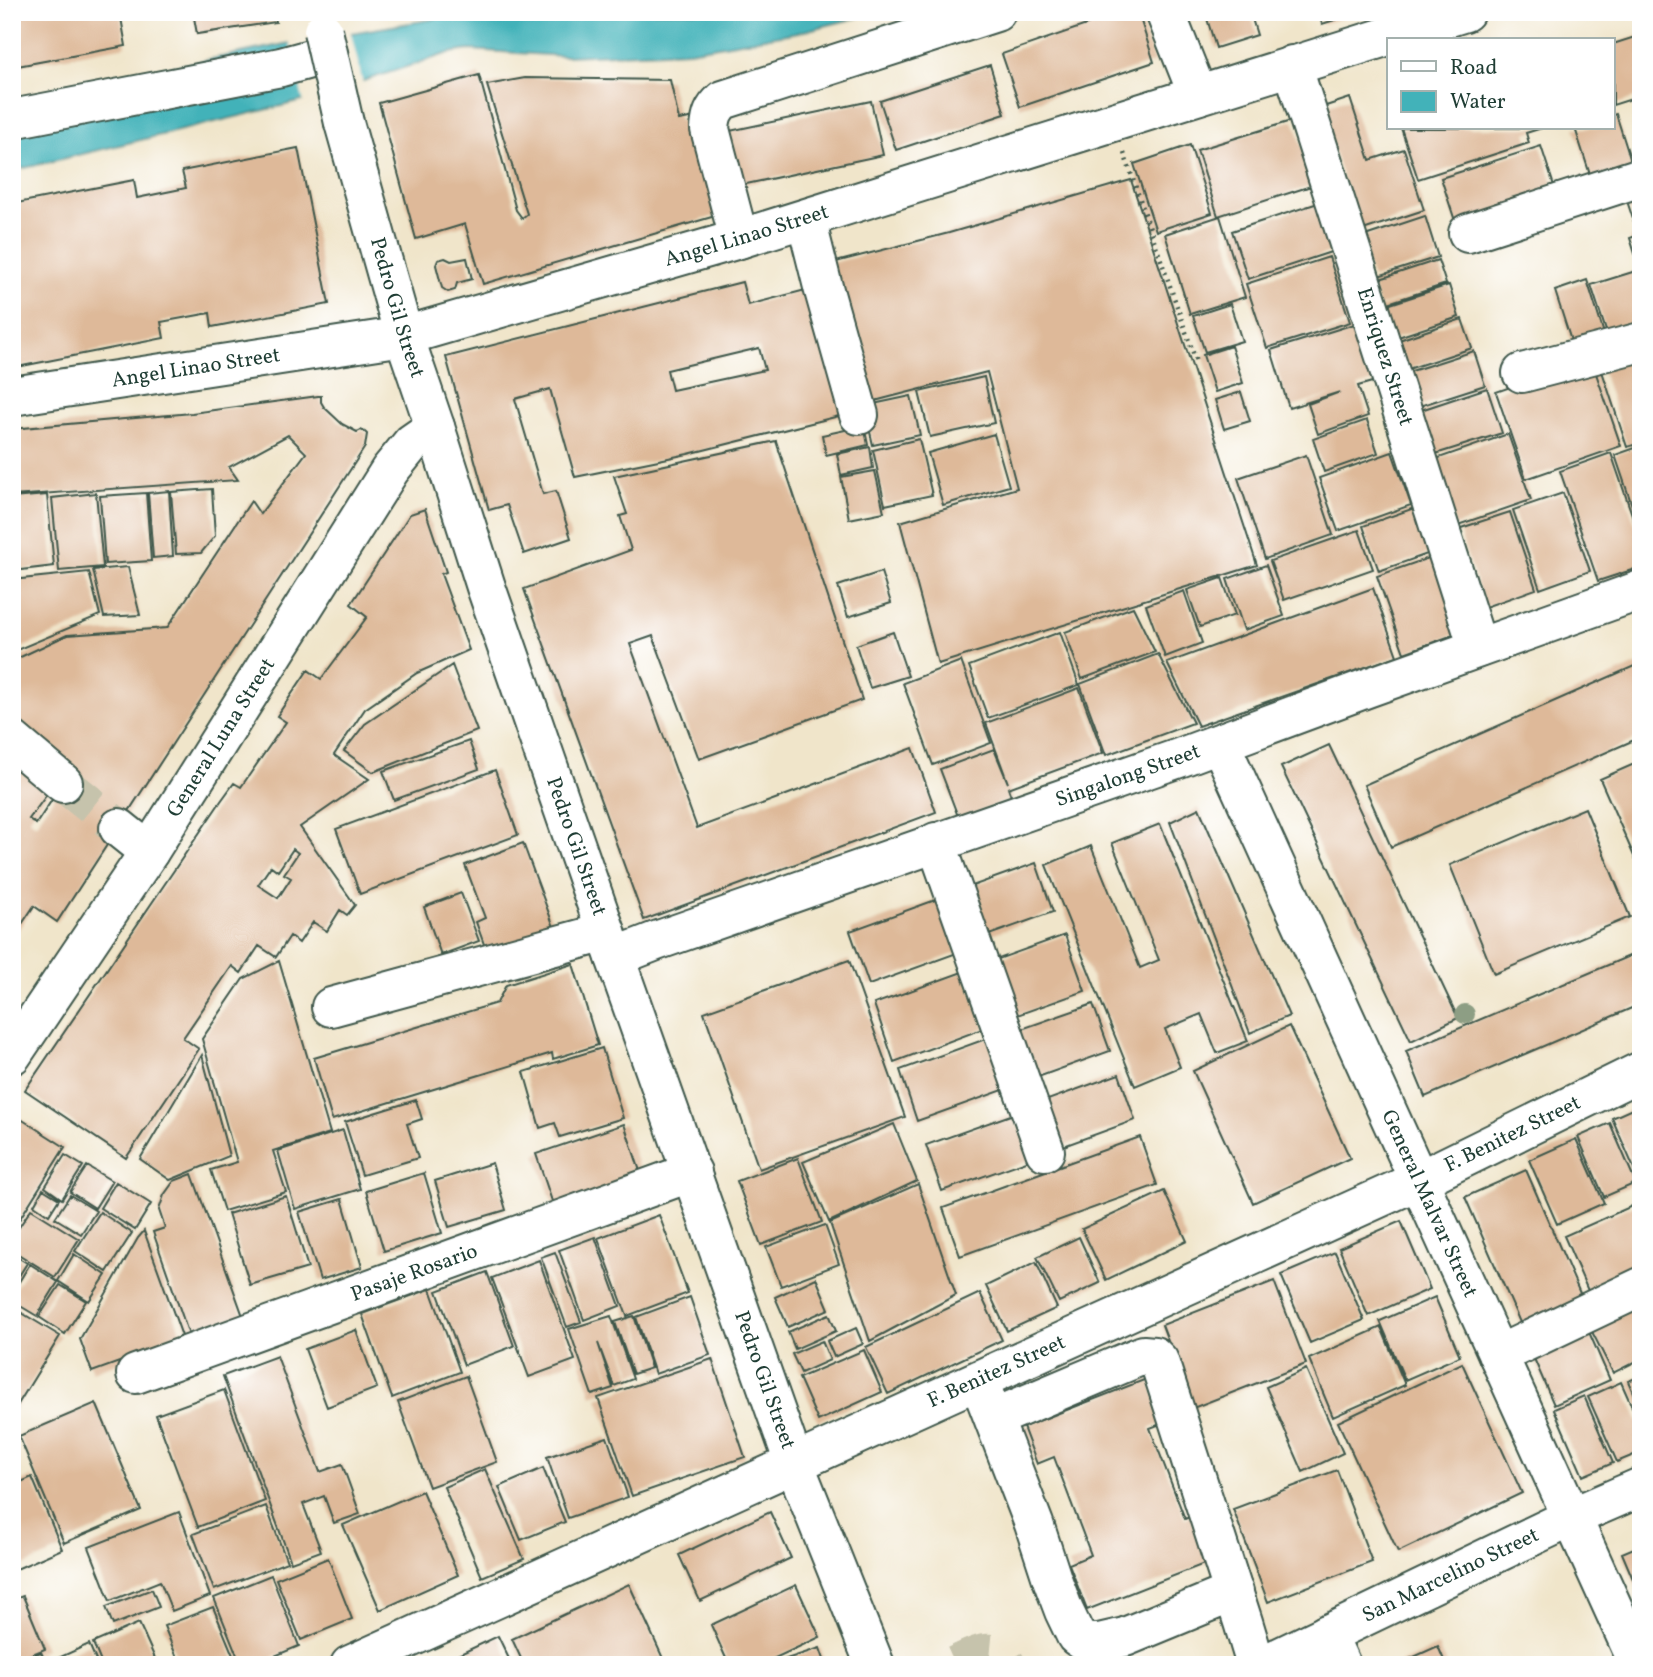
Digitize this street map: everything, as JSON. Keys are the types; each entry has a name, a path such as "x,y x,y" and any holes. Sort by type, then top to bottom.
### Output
{"street":[{"path":"739,239 710,129 714,107 723,100 996,12"},
{"path":"1165,12 1198,95"},
{"name":"Angel Linao Street","path":"12,396 404,336 806,219 1465,12"},
{"path":"12,119 281,67 323,32"},
{"name":"Pedro Gil Street","path":"323,32 344,123 404,336 486,587 794,1463 875,1665"},
{"name":"Enriquez Street","path":"1292,65 1478,648"},
{"path":"1468,233 1641,177"},
{"path":"806,219 859,415"},
{"path":"1522,373 1641,342"},
{"name":"General Luna Street","path":"12,1055 149,852 390,470 412,443 435,427"},
{"name":"Singalong Street","path":"331,1007 611,945 656,941 1220,743 1641,590"},
{"path":"12,740 63,783"},
{"name":"General Malvar Street","path":"1220,743 1639,1665"},
{"path":"119,828 149,852"},
{"path":"936,842 1045,1151"},
{"name":"F. Benitez Street","path":"350,1665 1419,1180 1641,1071"},
{"name":"Pasaje Rosario","path":"136,1374 692,1172"},
{"path":"1498,1355 1641,1287"},
{"path":"994,1418 1143,1355 1154,1356 1158,1361 1256,1665"},
{"path":"978,1379 1034,1524 1064,1611 1076,1636 1086,1643 1125,1637 1234,1592"},
{"name":"San Marcelino Street","path":"1263,1665 1334,1650 1572,1517 1641,1487"}],"path":[{"path":"1113,122 1196,360"}],"water":[{"path":"465,12 873,12 804,31 689,51 565,56 469,50 449,53 302,101 12,171 12,100 285,44"}],"pier":[{"path":"350,29 363,84 304,104 289,40"}],"building":[{"path":"12,12 120,12 126,46 12,67"},
{"path":"193,12 274,12 276,22 197,34"},
{"path":"1124,12 1138,12 1154,62 1020,107 1002,54"},
{"path":"1205,12 1250,12 1257,35 1216,48"},
{"path":"1318,12 1356,12 1357,13 1322,24"},
{"path":"1641,35 1641,96 1614,105 1614,44"},
{"path":"990,65 1005,114 896,150 880,101"},
{"path":"479,75 516,210 522,218 527,214 487,85 525,78 670,80 679,120 700,116 722,214 483,284 465,224 416,239 379,103"},
{"path":"1350,98 1370,160 1404,149 1424,210 1360,231 1320,108"},
{"path":"871,101 883,155 737,186 725,132"},
{"path":"1616,114 1634,171 1593,184 1576,130 1614,130"},
{"path":"1294,120 1314,185 1218,216 1197,150"},
{"path":"1402,130 1536,130 1526,133 1529,143 1418,179"},
{"path":"1190,145 1212,213 1156,231 1134,164"},
{"path":"1541,146 1557,195 1457,227 1441,178"},
{"path":"298,148 329,304 212,327 210,313 161,322 164,338 12,368 12,204 134,180 137,198 186,188 182,171"},
{"path":"1131,180 1257,565 938,664 900,522 1017,488 987,372 859,405 824,265 949,233"},
{"path":"1641,187 1641,233 1638,234 1624,192"},
{"path":"1318,203 1334,251 1248,279 1232,231"},
{"path":"1220,216 1245,297 1190,314 1165,234"},
{"path":"1425,216 1438,257 1372,278 1359,238"},
{"path":"1641,234 1641,269 1640,269 1630,238"},
{"path":"1329,257 1350,322 1267,348 1246,284"},
{"path":"445,258 451,261 467,258 472,279 457,283 455,290 448,292 442,288 436,265 438,260"},
{"path":"1438,260 1446,284 1379,306 1371,282"},
{"path":"1639,270 1641,333 1610,343 1591,285"},
{"path":"1587,280 1605,337 1573,347 1555,291"},
{"path":"742,282 748,305 817,287 851,413 688,454 575,477 550,389 515,399 543,494 556,491 571,538 524,554 507,505 489,510 446,357","holes":["759,348 765,370 672,390 667,370"]},
{"path":"1449,285 1459,317 1389,340 1378,308"},
{"path":"1230,304 1242,341 1205,352 1193,316"},
{"path":"1462,319 1472,348 1399,372 1390,343"},
{"path":"1361,322 1379,380 1358,386 1368,416 1318,434 1308,404 1340,392 1289,408 1271,350"},
{"path":"1231,346 1243,383 1215,392 1203,355"},
{"path":"1641,349 1641,443 1627,447 1599,362"},
{"path":"1474,351 1485,385 1407,410 1396,376"},
{"path":"1591,359 1621,446 1526,479 1496,392"},
{"path":"984,377 994,423 930,437 919,392"},
{"path":"1487,388 1502,433 1423,458 1409,414"},
{"path":"1241,392 1250,421 1224,429 1215,400"},
{"path":"321,396 324,407 342,424 367,434 365,447 57,922 34,906 12,939 12,760 48,793 29,819 36,824 63,783 12,721 12,661 67,635 167,628 251,501 260,514 306,453 288,435 229,467 238,480 12,496 12,429 192,413"},
{"path":"911,396 920,435 873,445 864,406"},
{"path":"1367,420 1378,453 1324,472 1313,439"},
{"path":"864,426 868,445 826,455 822,435"},
{"path":"994,434 1009,486 943,505 928,453"},
{"path":"1508,434 1531,500 1455,526 1433,460"},
{"path":"919,439 932,495 885,505 873,450"},
{"path":"776,441 862,700 699,759 653,636 630,644 697,828 913,748 936,812 644,920 524,589 631,550 620,516 627,514 614,476"},
{"path":"1641,446 1641,518 1637,520 1615,455"},
{"path":"870,447 873,468 841,475 837,454"},
{"path":"1392,452 1411,505 1338,531 1319,478"},
{"path":"1611,453 1641,541 1641,567 1598,581 1560,471"},
{"path":"1306,455 1333,535 1265,559 1238,478"},
{"path":"875,471 884,512 849,519 841,477"},
{"path":"212,489 215,536 201,553 176,554 171,492"},
{"path":"169,491 173,556 153,558 148,493"},
{"path":"96,493 103,567 59,571 52,498"},
{"path":"146,493 151,561 105,564 100,496"},
{"path":"1563,493 1590,571 1540,589 1513,510"},
{"path":"47,495 54,566 12,571 12,498"},
{"path":"1420,506 1436,551 1379,571 1363,526"},
{"path":"425,509 446,572 441,574 469,650 417,673 365,709 334,755 369,779 300,827 355,905 347,915 340,910 327,931 313,922 299,943 290,936 276,957 259,946 241,973 232,966 183,1038 199,1049 126,1158 25,1090 221,801 234,783 241,787 286,722 277,716 308,670 321,679 367,617 351,604 410,514","holes":["293,849 298,853 284,874 291,878 278,898 258,885 271,866 278,871"]},
{"path":"1510,512 1536,589 1485,607 1458,529"},
{"path":"1359,530 1373,569 1284,600 1270,561"},
{"path":"1437,555 1464,631 1404,653 1377,576"},
{"path":"1266,565 1284,616 1244,630 1227,579"},
{"path":"128,567 140,615 104,617 93,570"},
{"path":"89,572 100,615 12,652 12,580"},
{"path":"881,572 891,603 848,617 838,586"},
{"path":"1222,578 1235,615 1200,627 1187,590"},
{"path":"1373,588 1397,656 1198,726 1167,663"},
{"path":"1184,591 1202,643 1165,657 1146,605"},
{"path":"1133,607 1155,652 1082,679 1065,632"},
{"path":"893,632 908,676 870,688 856,645"},
{"path":"1060,632 1079,685 988,718 969,666"},
{"path":"1158,654 1193,723 1106,755 1080,684"},
{"path":"961,661 991,743 933,765 903,683"},
{"path":"1641,663 1641,737 1391,847 1364,785"},
{"path":"452,665 477,731 373,772 344,751 365,724"},
{"path":"1079,688 1103,753 1008,788 1012,799 959,819 940,769 994,749 1008,783 986,723"},
{"path":"469,741 479,769 394,800 383,771"},
{"path":"1329,745 1458,1018 1411,1041 1281,767"},
{"path":"1641,761 1641,872 1600,779"},
{"path":"495,770 518,835 360,894 336,829"},
{"path":"1199,808 1289,1016 1250,1033 1170,822"},
{"path":"1585,808 1630,917 1494,974 1450,865"},
{"path":"1160,824 1248,1041 1217,1053 1201,1014 1165,1029 1180,1067 1135,1086 1046,865 1091,846 1140,968 1159,960 1112,843"},
{"path":"523,843 558,938 490,961 476,922 485,918 465,865"},
{"path":"1036,863 1053,912 975,940 958,891"},
{"path":"461,893 479,941 441,955 424,907"},
{"path":"938,899 957,953 869,985 850,931"},
{"path":"1065,935 1085,991 1006,1019 987,963"},
{"path":"1641,951 1641,1004 1425,1097 1406,1051"},
{"path":"849,960 905,1117 759,1169 704,1012"},
{"path":"279,961 330,1133 273,1151 286,1192 224,1211 211,1170 237,1162 202,1039 243,979"},
{"path":"573,964 598,1045 553,1059 552,1053 332,1120 314,1058 497,1003 506,985"},
{"path":"965,971 985,1028 894,1062 874,1004"},
{"path":"1093,1004 1110,1051 1027,1081 1010,1033"},
{"path":"1289,1026 1350,1158 1253,1203 1193,1071"},
{"path":"991,1037 1009,1088 917,1121 900,1070"},
{"path":"602,1048 623,1118 560,1137 555,1123 540,1128 524,1072"},
{"path":"202,1055 229,1156 170,1180 140,1159"},
{"path":"1119,1074 1135,1120 1050,1151 1034,1105"},
{"path":"416,1100 422,1119 407,1124 418,1158 362,1175 345,1122"},
{"path":"1641,1105 1641,1179 1639,1180 1612,1118"},
{"path":"1019,1112 1035,1158 942,1191 926,1145"},
{"path":"21,1119 65,1147 12,1231 12,1133"},
{"path":"1610,1123 1636,1183 1604,1197 1578,1137"},
{"path":"624,1124 643,1180 555,1210 536,1154"},
{"path":"894,1124 917,1181 829,1222 803,1162"},
{"path":"343,1130 360,1189 295,1209 278,1151"},
{"path":"1140,1137 1157,1185 960,1256 943,1208"},
{"path":"1576,1139 1604,1203 1557,1224 1529,1160"},
{"path":"65,1155 83,1166 62,1199 45,1187"},
{"path":"798,1158 822,1222 761,1245 737,1181"},
{"path":"492,1163 506,1210 449,1227 435,1181"},
{"path":"87,1166 112,1181 95,1208 70,1192"},
{"path":"1526,1170 1586,1307 1525,1334 1465,1197"},
{"path":"424,1173 442,1233 384,1251 366,1191"},
{"path":"192,1174 244,1319 190,1338 153,1232 165,1228 159,1210 164,1195 174,1181"},
{"path":"116,1182 151,1204 135,1230 100,1208"},
{"path":"918,1184 956,1295 870,1341 830,1223"},
{"path":"43,1189 59,1199 49,1215 34,1205"},
{"path":"1164,1191 1187,1241 1106,1280 1082,1229"},
{"path":"70,1195 96,1211 81,1234 55,1218"},
{"path":"286,1196 308,1268 250,1285 228,1214"},
{"path":"342,1199 362,1267 320,1280 299,1212"},
{"path":"1641,1202 1641,1270 1589,1293 1564,1236"},
{"path":"31,1209 79,1239 55,1277 12,1250 12,1238"},
{"path":"100,1212 132,1233 107,1272 75,1251"},
{"path":"659,1215 688,1293 627,1316 598,1238"},
{"path":"1401,1221 1430,1289 1368,1316 1339,1248"},
{"path":"825,1225 839,1264 781,1286 766,1247"},
{"path":"144,1231 183,1339 92,1372 80,1339"},
{"path":"595,1237 620,1306 584,1320 559,1250"},
{"path":"1079,1237 1100,1283 1059,1302 1037,1257"},
{"path":"555,1252 581,1322 567,1327 541,1257"},
{"path":"1335,1252 1364,1320 1310,1343 1281,1275"},
{"path":"12,1254 27,1263 12,1287"},
{"path":"74,1254 106,1275 89,1301 58,1281"},
{"path":"539,1260 575,1360 529,1377 492,1278"},
{"path":"1036,1262 1057,1308 1007,1331 986,1286"},
{"path":"30,1264 58,1282 37,1316 12,1301 12,1293"},
{"path":"487,1272 514,1346 464,1365 437,1291"},
{"path":"816,1278 829,1309 788,1327 775,1297"},
{"path":"1274,1281 1306,1364 1193,1408 1162,1325"},
{"path":"60,1285 86,1301 65,1334 39,1317"},
{"path":"430,1289 460,1372 392,1398 362,1314"},
{"path":"980,1293 1002,1340 888,1394 866,1347"},
{"path":"690,1297 710,1355 655,1374 636,1317"},
{"path":"1435,1297 1460,1356 1405,1380 1380,1321"},
{"path":"1629,1297 1641,1320 1641,1359 1613,1373 1586,1320"},
{"path":"12,1307 60,1336 12,1414"},
{"path":"829,1314 836,1331 795,1349 788,1332"},
{"path":"611,1316 633,1379 614,1386 598,1343 613,1388 592,1395 569,1329"},
{"path":"634,1316 651,1368 633,1374 615,1322"},
{"path":"1585,1323 1610,1380 1554,1405 1529,1347"},
{"path":"1381,1327 1405,1385 1333,1417 1309,1359"},
{"path":"856,1328 863,1344 834,1357 827,1341"},
{"path":"356,1330 377,1388 327,1407 305,1349"},
{"path":"822,1341 830,1360 801,1373 792,1354"},
{"path":"864,1350 882,1392 818,1421 799,1378"},
{"path":"277,1356 320,1472 342,1464 360,1514 334,1523 324,1496 303,1504 321,1551 291,1562 223,1376"},
{"path":"712,1359 745,1457 632,1496 598,1398"},
{"path":"1462,1363 1522,1493 1398,1552 1338,1422"},
{"path":"1306,1369 1343,1453 1303,1472 1266,1387"},
{"path":"466,1376 497,1462 429,1487 398,1402"},
{"path":"1641,1376 1641,1411 1628,1381"},
{"path":"1149,1378 1166,1422 1150,1428 1185,1519 1204,1511 1222,1557 1087,1610 1069,1564 1091,1555 1054,1457 1037,1464 1023,1427"},
{"path":"1621,1382 1641,1427 1641,1452 1617,1462 1588,1397"},
{"path":"224,1390 265,1501 198,1527 156,1415"},
{"path":"1584,1396 1613,1463 1583,1476 1554,1409"},
{"path":"96,1403 141,1510 64,1543 19,1436"},
{"path":"607,1437 628,1497 568,1518 547,1457"},
{"path":"543,1468 565,1522 521,1540 499,1487"},
{"path":"485,1469 524,1559 482,1577 444,1487"},
{"path":"1337,1470 1372,1562 1268,1602 1233,1509"},
{"path":"32,1477 62,1549 12,1571 12,1486"},
{"path":"422,1491 458,1575 380,1610 343,1525"},
{"path":"266,1506 287,1562 214,1590 193,1534"},
{"path":"179,1512 210,1596 172,1611 160,1581 110,1601 89,1547"},
{"path":"770,1512 791,1558 700,1601 679,1555"},
{"path":"1641,1545 1641,1598 1622,1553"},
{"path":"328,1558 352,1619 301,1640 276,1579"},
{"path":"271,1575 299,1646 253,1665 241,1665 214,1598"},
{"path":"629,1584 666,1665 524,1665 512,1639"},
{"path":"796,1585 820,1637 760,1665 729,1665 711,1625"},
{"path":"152,1589 159,1607 113,1625 106,1607"},
{"path":"23,1596 45,1649 12,1662 12,1600"},
{"path":"213,1607 237,1665 180,1665 164,1626"},
{"path":"139,1623 158,1665 102,1665 93,1643"},
{"path":"498,1636 512,1665 437,1665"},
{"path":"89,1644 98,1665 56,1665 54,1660"},
{"path":"1438,1646 1446,1665 1396,1665"},
{"path":"820,1648 826,1665 771,1665 771,1664"},
{"path":"41,1652 47,1665 12,1665 12,1664"}],"tunnel":[{"path":"63,783 119,828"},
{"path":"955,1665 983,1653 996,1654 1007,1665"}]}
